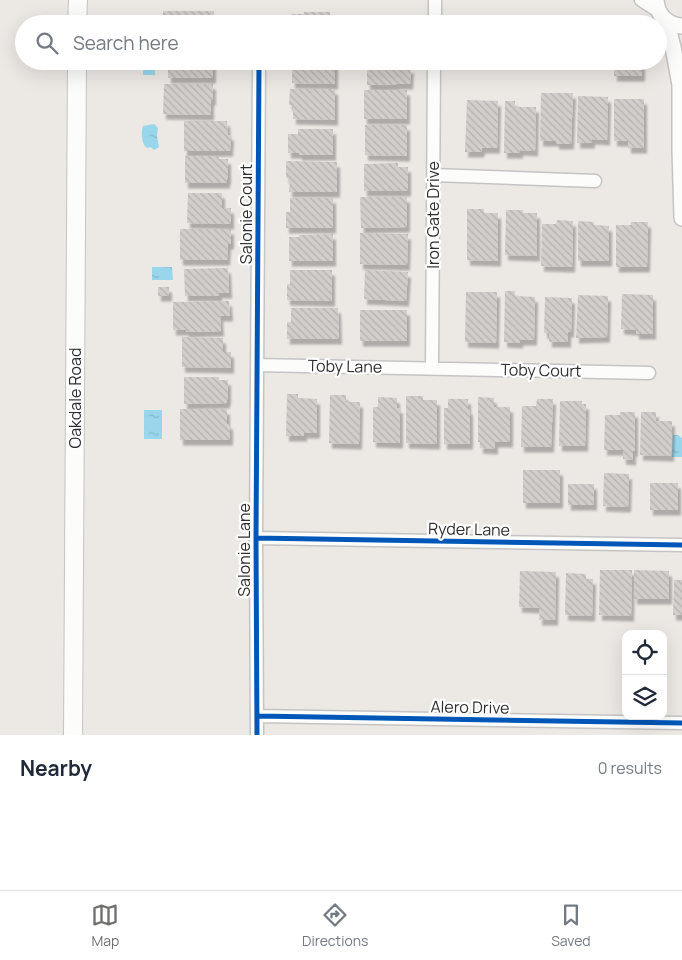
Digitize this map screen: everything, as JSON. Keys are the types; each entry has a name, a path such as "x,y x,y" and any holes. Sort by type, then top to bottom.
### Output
{"main road":[{"path":"77,15 78,0"},
{"name":"Oakdale Road","path":"74,735 77,70"}],"street":[{"path":"435,0 435,15"},
{"path":"641,0 659,10"},
{"path":"667,20 682,26"},
{"path":"667,29 672,41 681,82 682,218"},
{"name":"Salonie Court","path":"257,365 259,70"},
{"name":"Iron Gate Drive","path":"432,368 434,70"},
{"path":"434,176 595,181"},
{"name":"Toby Lane","path":"257,365 432,368"},
{"name":"Salonie Lane","path":"257,365 257,735"},
{"name":"Toby Court","path":"432,368 649,373"},
{"name":"Ryder Lane","path":"256,538 682,545"},
{"name":"Alero Drive","path":"258,716 682,724"}],"water":[{"path":"143,70 155,70 155,75 143,75"},
{"path":"154,124 158,128 159,147 154,150 151,147 147,148 145,146 142,135 143,126"},
{"path":"152,267 172,267 173,280 152,280"},
{"path":"144,410 162,410 162,439 144,439"},
{"path":"673,435 678,435 682,438 682,457 672,457"}],"building":[{"path":"163,11 214,11 214,15 163,15"},
{"path":"304,12 330,12 330,15 292,15 304,14"},
{"path":"168,70 213,70 213,78 168,78"},
{"path":"292,70 335,70 335,84 292,83"},
{"path":"367,70 411,70 410,84 367,85"},
{"path":"614,70 642,70 642,76 614,76"},
{"path":"164,84 213,84 211,115 163,114"},
{"path":"290,89 335,89 335,120 293,119 293,105 289,105"},
{"path":"364,90 407,90 407,119 364,119"},
{"path":"541,93 573,93 571,144 556,144 556,141 540,141"},
{"path":"578,96 608,97 607,140 592,139 592,143 577,143"},
{"path":"614,99 644,99 644,148 628,148 628,141 614,141"},
{"path":"467,100 498,101 497,148 482,148 481,152 465,152"},
{"path":"505,101 515,101 515,107 536,107 535,151 520,150 520,153 504,153"},
{"path":"184,121 227,121 228,135 231,135 230,151 184,151"},
{"path":"365,125 407,125 407,156 365,155"},
{"path":"298,129 333,129 333,155 299,155 299,153 288,153 288,134 298,134"},
{"path":"185,156 219,156 219,159 228,159 227,183 185,183"},
{"path":"286,161 337,162 337,192 289,192 290,178 286,178"},
{"path":"398,163 398,167 408,167 408,191 364,191 364,164"},
{"path":"188,193 222,193 222,208 231,208 231,224 187,223"},
{"path":"360,197 407,197 407,227 361,228"},
{"path":"290,198 333,198 333,228 286,228 286,212 290,212"},
{"path":"467,209 484,209 484,213 498,213 498,261 467,260"},
{"path":"506,210 523,210 523,213 537,213 537,256 505,255"},
{"path":"557,220 573,221 572,267 541,266 542,224 556,224"},
{"path":"578,221 594,222 594,225 609,226 609,261 578,261"},
{"path":"631,222 648,222 647,267 616,267 616,225 631,225"},
{"path":"180,229 231,229 231,244 228,244 227,260 180,260"},
{"path":"360,233 408,234 407,265 360,264"},
{"path":"333,234 333,261 289,261 289,237"},
{"path":"228,268 229,293 219,293 219,296 185,296 184,269"},
{"path":"290,270 332,270 332,301 287,300 287,284 290,284"},
{"path":"365,270 408,272 406,301 364,299"},
{"path":"158,287 169,287 169,296 158,296"},
{"path":"505,291 515,291 515,296 535,297 534,340 520,340 520,343 504,342"},
{"path":"466,292 497,292 496,343 465,342"},
{"path":"622,294 653,295 653,334 636,334 636,330 621,329"},
{"path":"578,295 608,296 607,337 576,338"},
{"path":"545,297 572,298 571,332 568,332 568,342 549,342 549,333 544,333"},
{"path":"229,301 230,316 220,316 221,331 186,332 186,330 173,330 173,302"},
{"path":"291,308 338,308 339,339 287,339 287,322 291,322"},
{"path":"360,310 407,310 407,341 360,341"},
{"path":"182,337 223,338 223,352 231,352 231,368 182,367"},
{"path":"184,377 219,377 219,380 228,380 227,403 184,404"},
{"path":"287,394 298,394 298,398 317,399 317,433 304,433 304,436 286,436"},
{"path":"330,395 346,395 346,402 360,402 359,444 329,443"},
{"path":"406,396 423,396 423,400 437,400 437,444 406,443"},
{"path":"378,397 397,398 397,408 400,408 400,443 373,442 373,407 378,407"},
{"path":"478,397 494,398 494,407 510,407 510,442 495,442 495,449 480,448 480,442 478,442"},
{"path":"448,399 468,399 468,410 470,409 470,444 444,444 444,408 448,408"},
{"path":"537,399 553,399 551,447 521,447 522,406 536,406"},
{"path":"560,401 582,401 582,404 586,404 585,446 559,446"},
{"path":"180,409 227,409 227,424 230,424 230,440 180,440"},
{"path":"620,412 635,412 635,451 633,451 633,460 623,459 623,450 604,450 605,415 620,415"},
{"path":"641,412 656,412 656,421 672,421 671,456 640,455"},
{"path":"523,470 560,470 560,503 523,503"},
{"path":"604,473 629,474 628,507 603,506"},
{"path":"650,483 678,483 678,510 650,510"},
{"path":"568,484 594,484 594,505 568,505"},
{"path":"600,570 632,570 631,616 599,615"},
{"path":"634,570 669,571 669,599 634,599"},
{"path":"520,571 556,572 555,620 539,620 540,608 519,607"},
{"path":"566,573 586,574 586,579 593,579 592,616 565,615"},
{"path":"674,580 682,580 682,615 673,615"}],"cycle path":[{"path":"257,735 256,538 259,70"},
{"path":"256,538 682,545"},
{"path":"258,716 682,723"}]}
